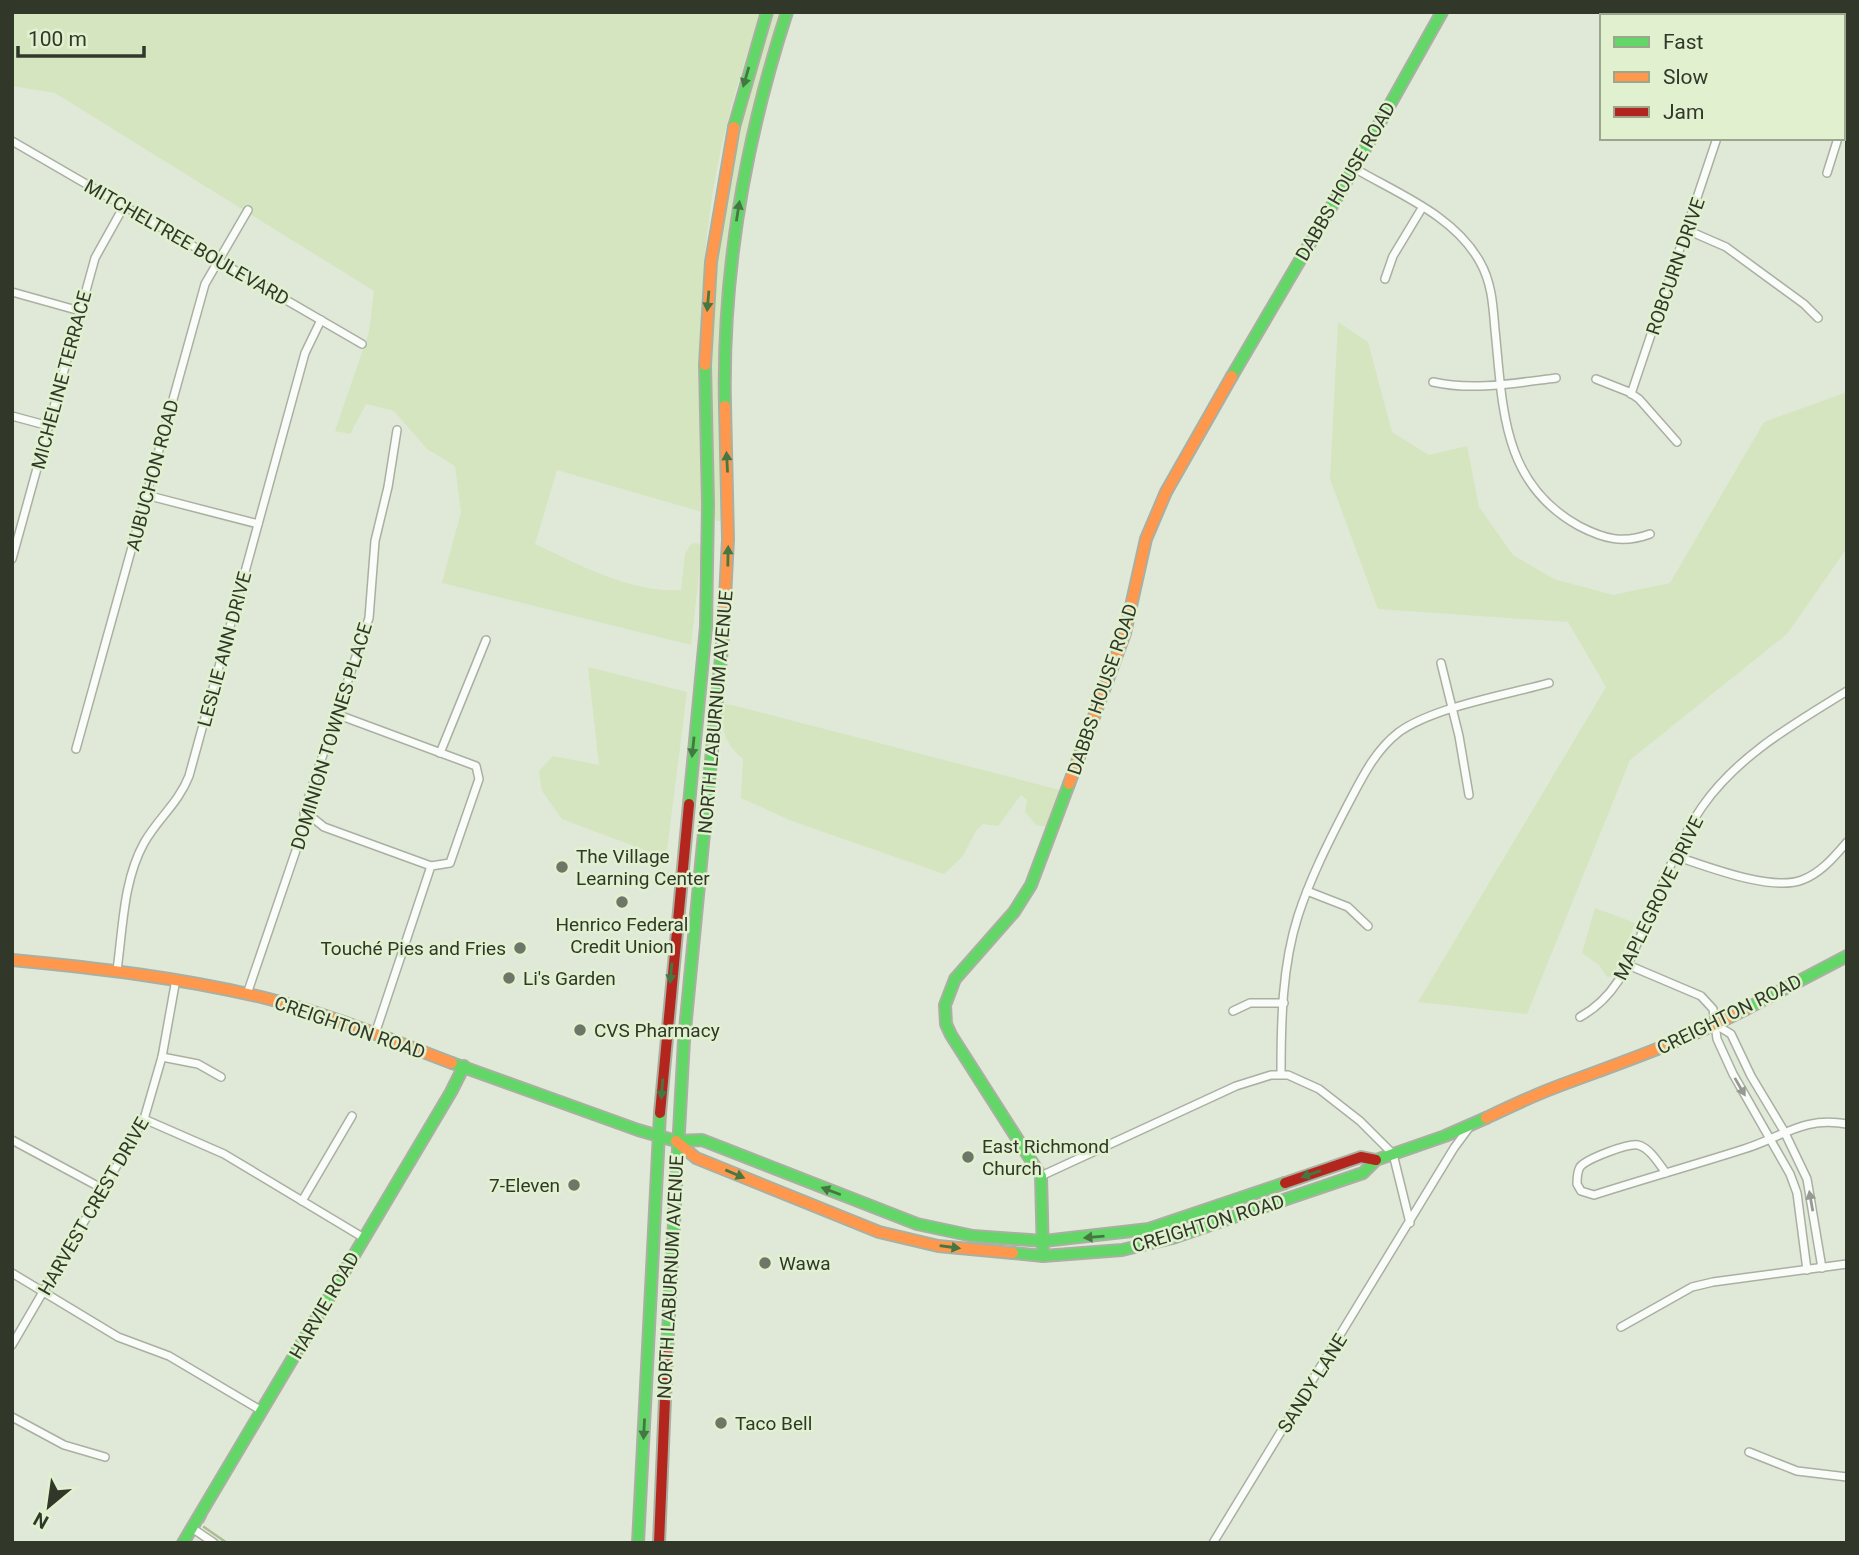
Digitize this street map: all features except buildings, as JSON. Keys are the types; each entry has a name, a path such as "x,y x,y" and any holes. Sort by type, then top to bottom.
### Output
{"main road":[{"name":"NORTH LABURNUM AVENUE","path":"638,1543 659,1136 672,967 706,627 709,530 705,365 711,262 730,140 766,12"},
{"name":"NORTH LABURNUM AVENUE","path":"659,1543 676,1141 687,999 728,582 729,494 724,375 729,272 750,141 787,12"},
{"name":"DABBS HOUSE ROAD","path":"1043,1256 1041,1176 951,1035 946,1024 945,1005 955,979 1014,912 1031,885 1125,633 1146,539 1162,500 1441,12"},
{"name":"CREIGHTON ROAD","path":"676,1141 696,1158 879,1232 938,1246 1043,1256 1122,1250 1172,1238 1363,1173 1376,1160 1445,1136 1553,1088 1716,1025 1847,956"},
{"name":"CREIGHTON ROAD","path":"12,961 117,970 176,979 247,994 311,1012 659,1136 676,1141 702,1140 930,1228 973,1236 1044,1241 1149,1229 1361,1157 1376,1160"},
{"name":"HARVIE ROAD","path":"183,1543 464,1066"}],"street":[{"name":"ROBCURN DRIVE","path":"1631,394 1716,140"},
{"path":"1826,173 1837,140"},
{"name":"MITCHELTREE BOULEVARD","path":"12,141 362,344"},
{"path":"1354,168 1456,230 1482,266 1493,301 1506,430 1516,457 1528,478 1551,506 1573,522 1611,539 1627,541 1650,534"},
{"name":"MICHELINE TERRACE","path":"12,559 95,258 124,206"},
{"path":"1385,279 1394,256 1422,208"},
{"name":"AUBUCHON ROAD","path":"76,749 205,284 248,210"},
{"path":"1687,230 1726,247 1804,304 1818,318"},
{"path":"12,292 80,312"},
{"name":"LESLIE ANN DRIVE","path":"117,970 129,881 149,835 179,799 189,776 305,353 321,320"},
{"path":"1433,382 1457,386 1556,378"},
{"path":"1596,379 1639,399 1677,442"},
{"path":"12,416 49,426"},
{"name":"DOMINION TOWNES PLACE","path":"247,994 304,824 304,811 369,618 375,541 388,487 397,430"},
{"path":"146,495 258,524"},
{"path":"440,753 486,640"},
{"path":"1441,663 1453,709 1469,795"},
{"path":"1281,1074 1289,951 1307,891 1355,791 1380,750 1398,733 1414,723 1453,709 1549,683"},
{"name":"MAPLEGROVE DRIVE","path":"1580,1017 1609,995 1622,978 1675,856 1700,810 1730,773 1765,744 1847,691"},
{"path":"304,811 324,827 431,866 450,863 479,779 476,766 336,714"},
{"path":"1675,856 1760,881 1788,884 1805,880 1819,871 1847,842"},
{"path":"374,1034 431,866"},
{"path":"1307,891 1348,907 1368,926"},
{"path":"1628,965 1701,996 1713,1009 1717,1040 1733,1074 1790,1174 1797,1193 1807,1270"},
{"name":"HARVEST CREST DRIVE","path":"12,1345 144,1119 162,1057 176,979"},
{"path":"1233,1011 1250,1003 1284,1003"},
{"path":"1716,1025 1731,1034 1807,1179 1822,1268"},
{"path":"162,1057 198,1064 221,1077"},
{"path":"1041,1176 1236,1086 1281,1074 1305,1081 1319,1089 1360,1121 1393,1154 1410,1223"},
{"path":"302,1201 352,1116"},
{"path":"144,1119 224,1154 364,1237"},
{"name":"SANDY LANE","path":"1213,1543 1454,1148 1474,1122"},
{"path":"1666,1173 1645,1149 1638,1145 1629,1145 1588,1160 1580,1167 1577,1184 1581,1191 1594,1195 1666,1173 1770,1139 1784,1131 1815,1122 1847,1124"},
{"path":"12,1140 103,1189"},
{"path":"1621,1327 1692,1287 1847,1264"},
{"path":"12,1273 118,1337 169,1356 262,1412"},
{"path":"12,1417 64,1445 106,1457"},
{"path":"1749,1452 1797,1471 1847,1477"},
{"path":"192,1528 214,1543"}],"green space":[{"path":"12,12 761,12 723,140 707,232 700,372 702,512 557,470 535,544 588,569 624,582 662,590 681,590 685,554 691,544 697,543 702,547 691,645 442,583 461,512 455,466 427,449 394,411 366,404 350,434 335,431 369,332 374,291 55,93 12,86"},
{"path":"772,12 784,12 733,213 723,514 721,521 717,521 714,518 709,374 715,266 736,137"},
{"path":"1338,322 1368,342 1392,432 1429,455 1467,446 1479,507 1513,555 1554,579 1613,595 1670,583 1764,422 1847,392 1847,548 1787,634 1630,760 1527,1014 1418,1002 1606,687 1568,622 1378,609 1330,479"},
{"path":"588,667 687,692 666,858 562,819 542,791 539,771 553,756 599,765"},
{"path":"725,704 1060,790 1047,827 1036,825 1025,812 1027,800 1021,795 998,826 983,824 976,831 962,857 944,874 792,821 741,798 743,759 727,741 723,727"},
{"path":"1595,908 1635,923 1620,963 1611,977 1607,977 1599,965 1582,953"}],"waterway":[{"path":"203,1522 206,1516"},
{"path":"204,1527 227,1543"}],"traffic: fast":[{"path":"734,127 767,12"},
{"path":"725,406 728,306 739,207 759,109 787,12"},
{"path":"1232,376 1442,12"},
{"path":"689,804 706,627 708,504 705,365"},
{"path":"667,1351 684,1040 723,637"},
{"path":"1043,1256 1041,1176 951,1035 946,1024 945,1005 955,979 1014,912 1031,885 1069,784"},
{"path":"1746,1009 1847,956"},
{"path":"452,1063 638,1130 676,1141 702,1140 917,1224 973,1236 1044,1241 1149,1229 1285,1183"},
{"path":"183,1543 464,1066"},
{"path":"638,1543 660,1113"},
{"path":"1013,1253 1043,1256 1122,1250 1172,1238 1363,1173 1376,1160 1445,1136 1486,1118"}],"traffic: slow":[{"path":"705,365 711,262 734,127"},
{"path":"1069,784 1125,633 1146,539 1166,492 1232,376"},
{"path":"723,637 728,539 725,406"},
{"path":"12,960 140,974 265,998 336,1020 452,1063"},
{"path":"1486,1118 1547,1090 1676,1041 1746,1009"},
{"path":"676,1141 696,1158 879,1232 938,1246 1013,1253"}],"traffic: jam":[{"path":"660,1113 689,804"},
{"path":"1285,1183 1361,1157 1376,1160"},
{"path":"659,1543 667,1351"}],"place":[{"name":"The Village Learning Center","path":"562,867"},
{"name":"Henrico Federal Credit Union","path":"622,902"},
{"name":"Touché Pies and Fries","path":"520,948"},
{"name":"Li's Garden","path":"509,978"},
{"name":"CVS Pharmacy","path":"580,1030"},
{"name":"East Richmond Church","path":"968,1157"},
{"name":"7-Eleven","path":"574,1185"},
{"name":"Wawa","path":"765,1263"},
{"name":"Taco Bell","path":"721,1423"}]}
